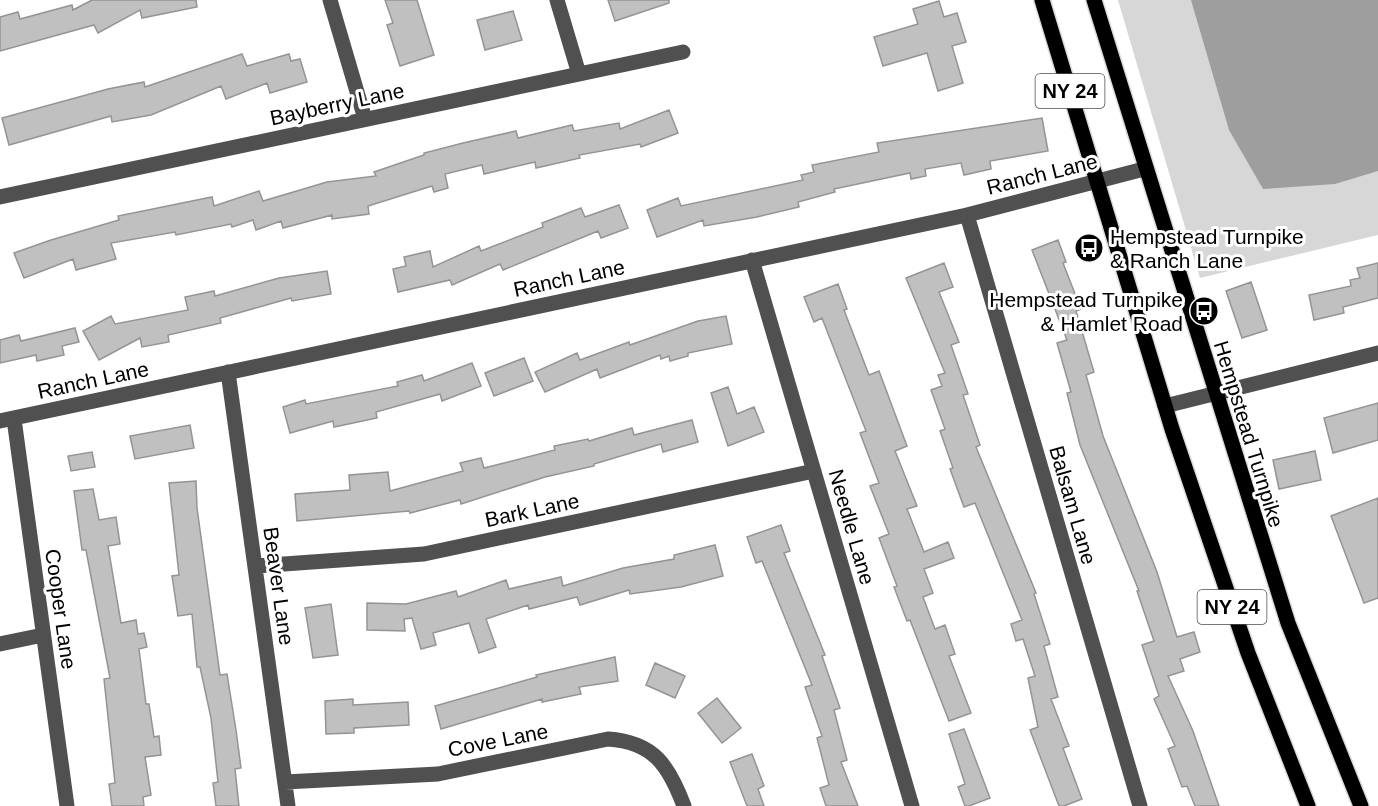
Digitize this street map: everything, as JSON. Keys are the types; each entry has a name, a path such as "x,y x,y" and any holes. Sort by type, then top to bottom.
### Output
{"main road":[{"name":"NY 24","path":"1042,0 1165,406 1248,653 1308,806"},
{"name":"Hempstead Turnpike","path":"1094,0 1144,169 1288,623 1361,806"}],"street":[{"path":"330,0 365,119"},
{"path":"557,0 579,74"},
{"name":"Bayberry Lane","path":"0,197 683,52"},
{"name":"Ranch Lane","path":"7,420 967,215 1144,169"},
{"name":"Balsam Lane","path":"967,215 1140,806"},
{"name":"Needle Lane","path":"752,260 912,806"},
{"path":"1165,406 1378,353"},
{"name":"Beaver Lane","path":"228,372 288,806"},
{"name":"Cooper Lane","path":"7,420 43,635 67,806"},
{"name":"Bark Lane","path":"255,566 424,554 814,471"},
{"path":"0,645 43,635"},
{"name":"Cove Lane","path":"285,782 438,774 608,739 640,745 660,760 674,780 684,806"}],"shaded area":[{"path":"1118,0 1378,0 1378,235 1200,278"},
{"path":"1191,0 1378,0 1378,171 1335,184 1263,189 1229,130"}],"building":[{"path":"92,0 196,0 197,7 142,18 140,10 98,33 94,25 0,51 0,17 18,12 20,19 72,5 73,10"},
{"path":"385,0 417,0 434,55 400,66 387,25 393,23"},
{"path":"608,0 669,0 669,3 615,21"},
{"path":"939,1 944,17 957,13 966,42 952,46 963,83 938,91 927,53 883,66 874,37 918,24 913,9"},
{"path":"513,11 522,40 485,50 477,20"},
{"path":"242,54 247,66 289,54 291,61 300,59 307,82 270,93 267,83 226,99 221,86 151,115 112,122 111,116 9,145 2,118 108,89 144,82 145,87"},
{"path":"669,110 678,133 641,147 640,144 579,155 580,158 536,168 535,162 484,174 482,165 445,174 448,188 434,192 432,186 368,206 369,214 332,219 332,215 283,228 281,221 256,230 253,220 232,227 231,224 176,235 175,232 111,243 116,259 76,270 73,259 24,278 14,253 119,220 118,216 212,197 214,206 259,191 263,201 327,182 376,176 374,172 424,155 424,153 516,131 518,138 572,125 574,131 619,123 620,129"},
{"path":"1042,118 1048,151 990,161 991,169 964,175 961,163 925,169 926,176 911,179 910,173 834,189 835,192 798,202 799,207 704,226 703,220 657,237 647,210 678,198 681,206 803,180 801,175 814,172 812,165 879,152 877,143"},
{"path":"619,205 628,228 601,238 598,231 503,270 500,264 452,285 450,280 398,292 393,269 406,266 404,257 430,251 433,267 479,246 481,251 543,227 542,223 581,208 585,217"},
{"path":"1058,240 1066,262 1063,263 1081,309 1076,311 1094,372 1086,375 1103,436 1157,572 1177,637 1194,632 1200,652 1180,659 1184,671 1168,676 1193,731 1219,806 1195,806 1187,786 1182,787 1168,749 1175,746 1154,699 1159,696 1142,645 1154,641 1137,591 1139,591 1080,445 1067,393 1071,392 1057,343 1067,340 1032,250"},
{"path":"944,263 953,287 939,292 959,342 951,345 968,394 963,395 980,445 976,447 1036,593 1034,594 1050,644 1044,646 1058,697 1051,699 1069,746 1063,748 1082,799 1064,806 1059,806 1030,730 1038,727 1028,678 1035,676 1023,639 1016,641 1011,624 1022,620 975,503 964,507 950,469 953,468 940,431 945,429 931,390 942,386 938,375 945,373 906,278"},
{"path":"1378,263 1378,298 1343,307 1344,313 1314,320 1309,295 1351,286 1350,280 1360,278 1357,268"},
{"path":"327,271 331,294 292,301 291,298 220,318 221,323 168,335 169,342 142,347 140,338 99,360 83,331 111,316 115,324 188,310 185,297 214,291 215,296 279,278"},
{"path":"1251,282 1267,330 1242,338 1226,291"},
{"path":"838,284 847,309 844,310 869,375 879,371 907,446 895,451 917,506 907,509 924,552 948,542 954,558 924,569 933,593 923,597 935,629 945,625 955,654 949,656 971,713 949,721 910,620 907,621 879,538 889,534 870,486 879,483 860,433 866,431 822,318 814,322 804,297"},
{"path":"726,316 732,344 688,353 688,356 670,361 669,356 661,359 660,355 600,378 597,369 545,392 535,372 577,353 580,360 698,321"},
{"path":"75,328 79,342 62,346 64,355 37,361 36,355 0,363 0,340 19,335 21,341"},
{"path":"524,358 533,381 494,396 485,373"},
{"path":"472,363 481,386 442,401 440,394 376,412 377,418 334,427 333,421 290,433 283,407 305,400 306,404 398,386 397,382 422,375 424,381"},
{"path":"728,387 737,414 754,407 764,432 728,446 711,393"},
{"path":"1378,403 1378,440 1333,453 1324,418"},
{"path":"692,420 698,442 663,452 661,444 594,464 594,466 545,477 461,504 460,500 410,513 409,511 297,521 295,494 350,490 349,475 388,472 390,491 463,471 460,463 481,458 484,468 555,450 554,446 588,439 589,441 632,428 634,435"},
{"path":"190,425 194,448 135,459 130,436"},
{"path":"1315,451 1321,480 1279,489 1273,460"},
{"path":"92,452 95,467 71,471 68,456"},
{"path":"196,481 197,508 220,675 227,674 236,730 241,768 235,769 239,806 216,806 213,783 218,782 211,718 200,667 197,667 192,614 178,616 172,576 179,575 169,483"},
{"path":"93,489 99,520 116,517 120,544 108,546 121,623 136,620 138,634 144,633 147,647 139,649 146,704 149,704 154,737 159,736 161,755 145,757 151,795 143,797 144,806 112,806 109,784 115,783 104,679 110,678 86,550 82,550 74,491"},
{"path":"1378,498 1378,598 1364,603 1331,516"},
{"path":"781,525 790,551 784,553 825,655 822,656 840,708 834,710 847,760 841,762 858,806 826,806 820,788 829,785 817,738 822,736 805,687 812,685 762,561 756,563 747,537"},
{"path":"715,545 723,576 681,587 630,594 629,590 580,605 577,597 529,609 528,605 486,619 496,647 479,653 469,623 433,633 436,645 421,649 412,618 404,619 405,631 367,630 367,603 406,604 456,591 458,597 506,580 509,589 561,577 563,586 623,568 674,559 674,555"},
{"path":"331,604 338,655 313,658 305,608"},
{"path":"615,657 618,681 579,687 581,694 542,702 542,699 441,729 435,706 537,677 536,675"},
{"path":"655,663 685,676 675,698 646,685"},
{"path":"717,698 741,728 722,743 698,713"},
{"path":"353,699 353,705 408,702 409,725 354,728 354,733 326,734 325,701"},
{"path":"964,729 990,798 969,806 965,806 958,787 965,784 949,734"},
{"path":"752,754 764,786 758,789 764,806 747,806 730,762"}],"place":[{"name":"Hempstead Turnpike & Ranch Lane","path":"1089,248"},
{"name":"Hempstead Turnpike & Hamlet Road","path":"1204,311"}]}
